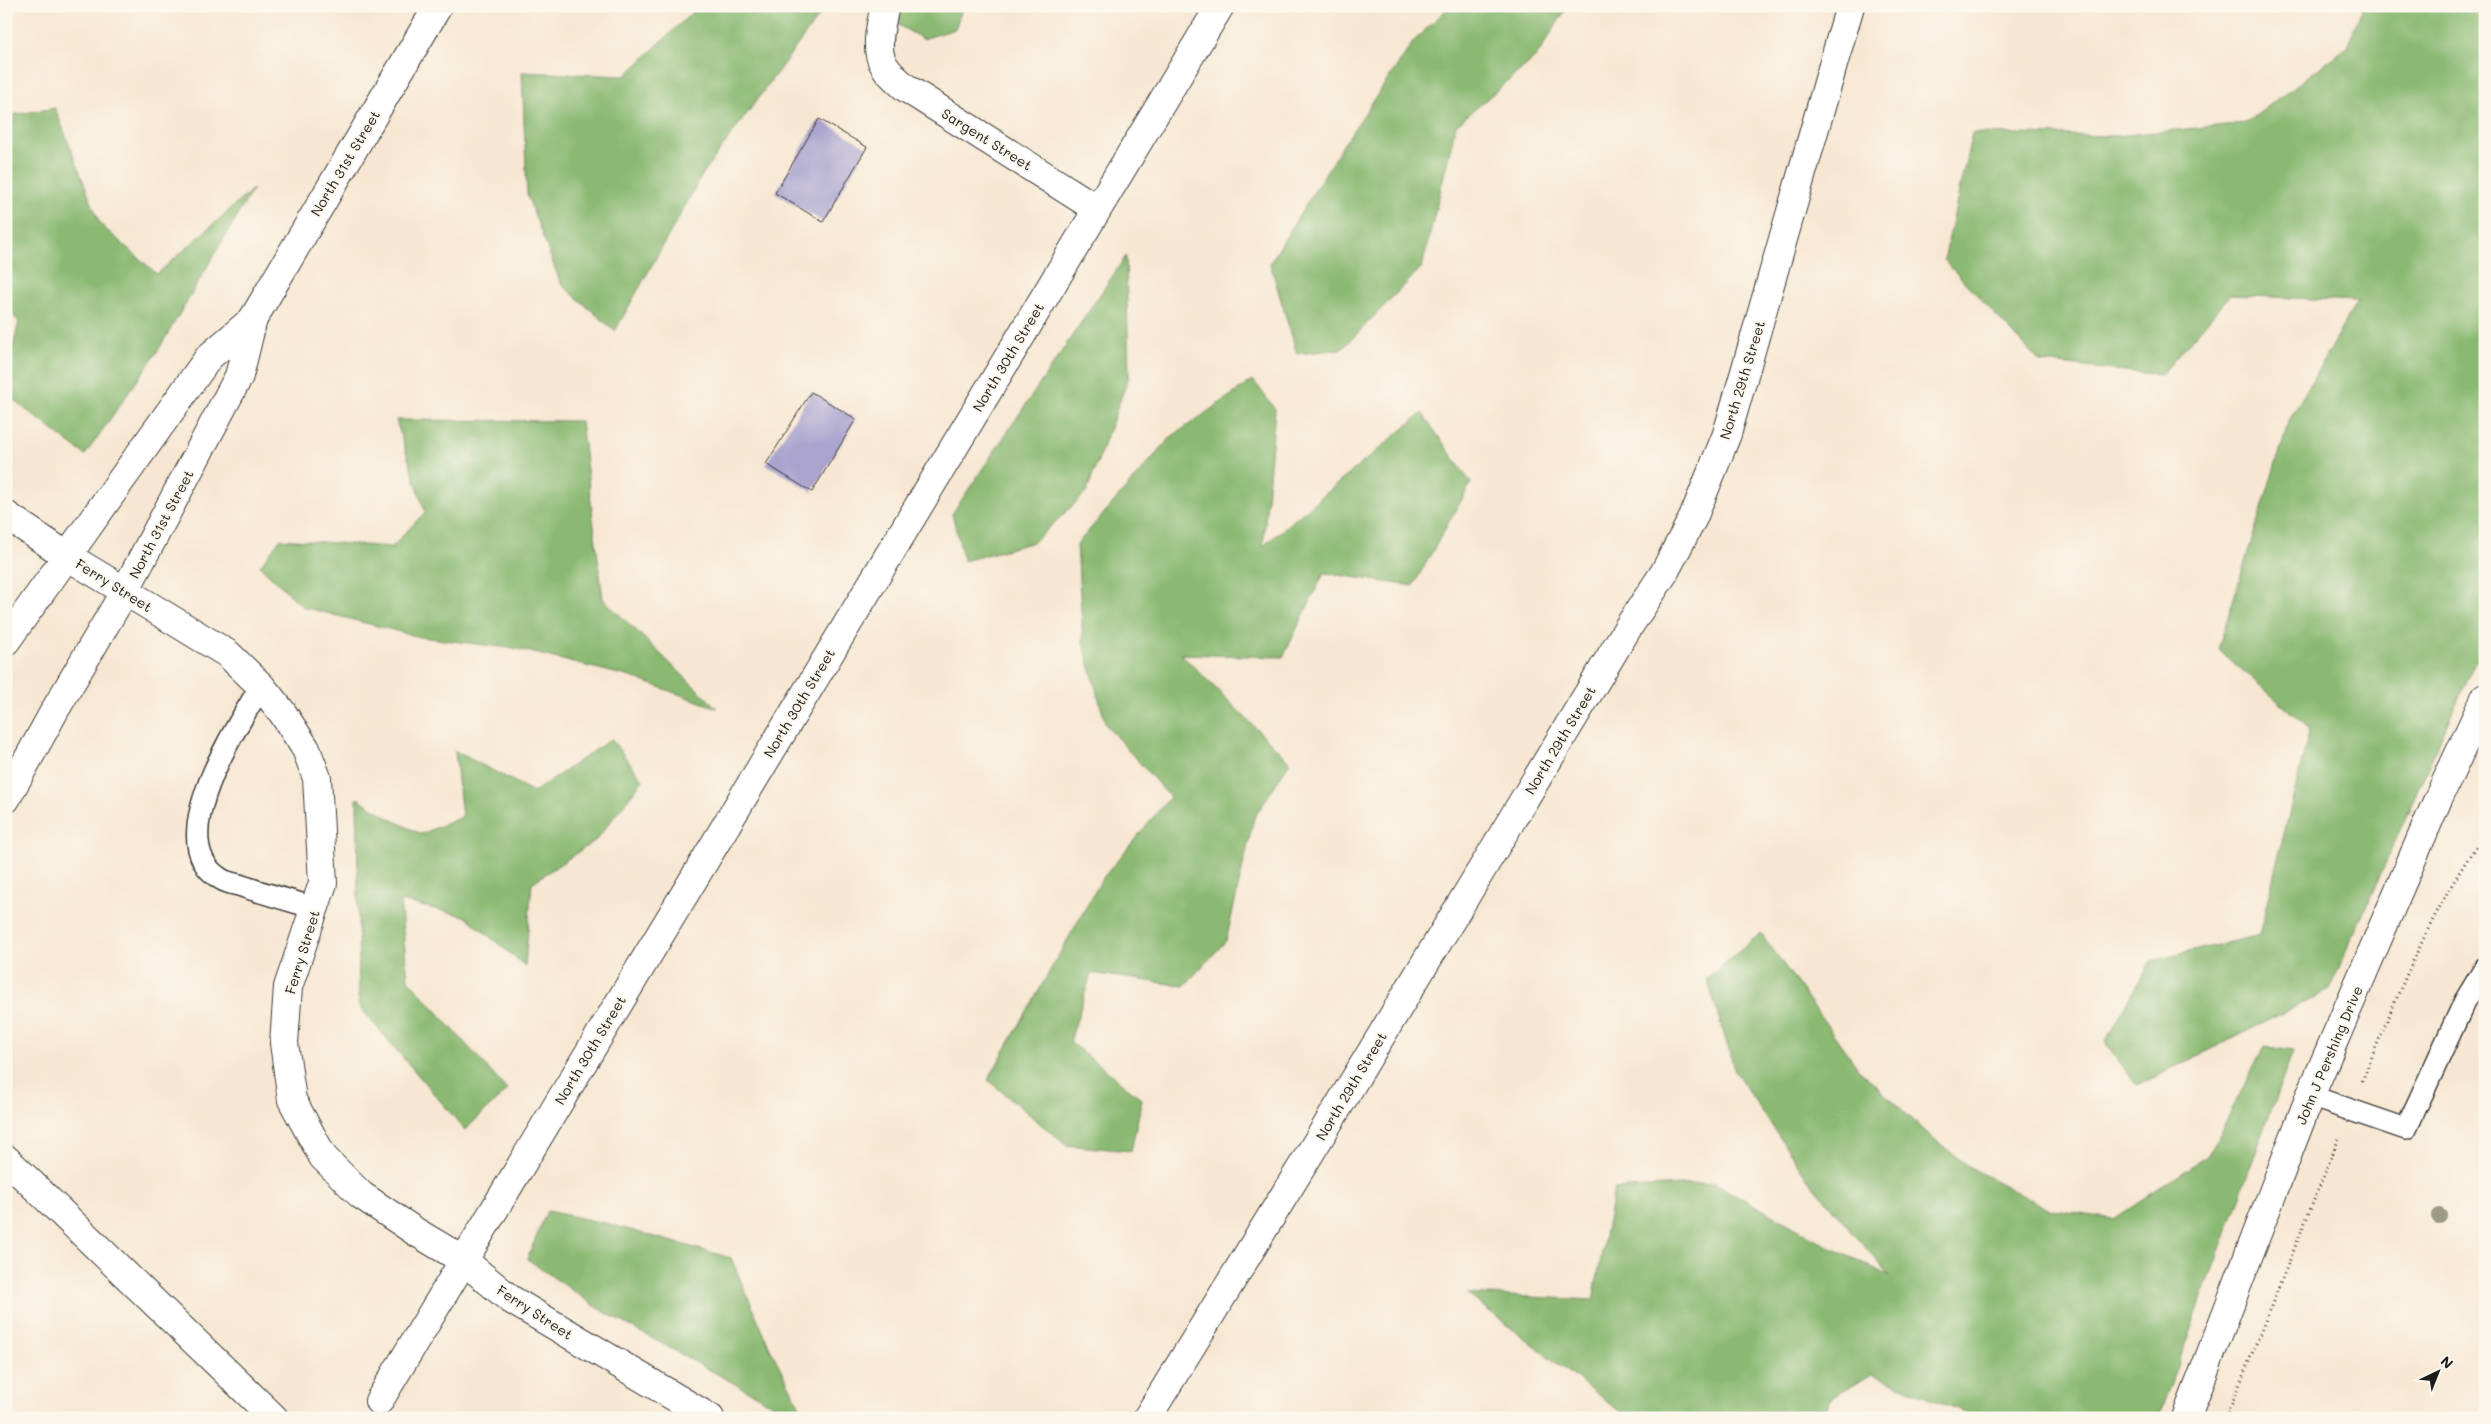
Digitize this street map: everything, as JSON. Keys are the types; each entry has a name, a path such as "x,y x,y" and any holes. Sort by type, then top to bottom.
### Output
{"main road":[{"name":"North 31st Street","path":"6,799 55,710 125,591 239,376 253,319 438,6"},
{"name":"Sargent Street","path":"885,6 880,49 882,64 906,88 1097,209"},
{"name":"North 30th Street","path":"379,1401 1220,6"},
{"name":"North 29th Street","path":"1147,1418 1306,1160 1628,626 1664,573 1693,518 1727,434 1850,6"},
{"name":"North 31st Street","path":"6,642 209,357 253,319"},
{"name":"Ferry Street","path":"6,515 67,556 228,654 261,686 282,712 302,743 317,778 323,883 288,987 284,1043 292,1100 323,1157 361,1195 416,1232 463,1260 510,1299 710,1418"},
{"name":"John J Pershing Drive","path":"2186,1418 2310,1096 2438,799 2485,698"},
{"path":"6,1159 274,1418"}],"lane":[{"path":"261,686 229,742 207,788 197,827 202,861 221,879 315,908"},
{"path":"2310,1096 2406,1129 2465,1001 2485,968"}],"green space":[{"path":"699,6 826,6 704,172 615,331 561,284 527,195 522,72 625,76"},
{"path":"865,6 963,6 955,29 923,39"},
{"path":"1450,6 1568,6 1536,57 1456,125 1422,267 1342,349 1297,354 1270,263 1339,151 1414,41"},
{"path":"2363,6 2485,6 2485,639 2329,990 2137,1086 2105,1042 2151,961 2259,935 2310,729 2218,649 2289,421 2357,301 2230,295 2161,375 2040,362 1944,260 1972,133 2116,136 2246,123 2347,47"},
{"path":"55,108 100,224 157,274 253,189 157,352 85,455 6,394 6,373 19,322 6,309 6,116"},
{"path":"1126,256 1129,376 1086,493 1034,542 964,561 952,514"},
{"path":"1253,380 1275,409 1263,546 1422,413 1471,483 1413,586 1324,573 1283,657 1181,654 1290,762 1254,818 1226,941 1184,986 1091,973 1070,1042 1142,1099 1131,1151 1066,1145 988,1080 1102,879 1170,797 1106,725 1083,642 1077,544 1171,437"},
{"path":"396,420 581,421 603,599 717,708 631,677 518,649 420,637 303,607 260,566 280,539 392,547 425,512"},
{"path":"611,739 643,780 596,840 532,883 525,966 465,916 400,901 408,979 507,1090 465,1130 359,1006 357,798 391,819 421,834 462,817 455,751 534,792"},
{"path":"1761,933 1859,1070 1926,1132 1966,1165 2048,1209 2114,1219 2209,1155 2264,1046 2293,1051 2158,1418 1979,1418 1872,1374 1829,1400 1825,1418 1628,1418 1467,1294 1593,1300 1614,1189 1715,1183 1826,1245 1890,1276 1809,1181 1735,1071 1707,978"},
{"path":"547,1211 605,1223 731,1258 771,1350 806,1418 797,1418 599,1309 527,1259"}],"building":[{"path":"819,119 867,147 823,222 775,193"},
{"path":"811,392 856,419 812,492 766,464"}]}
